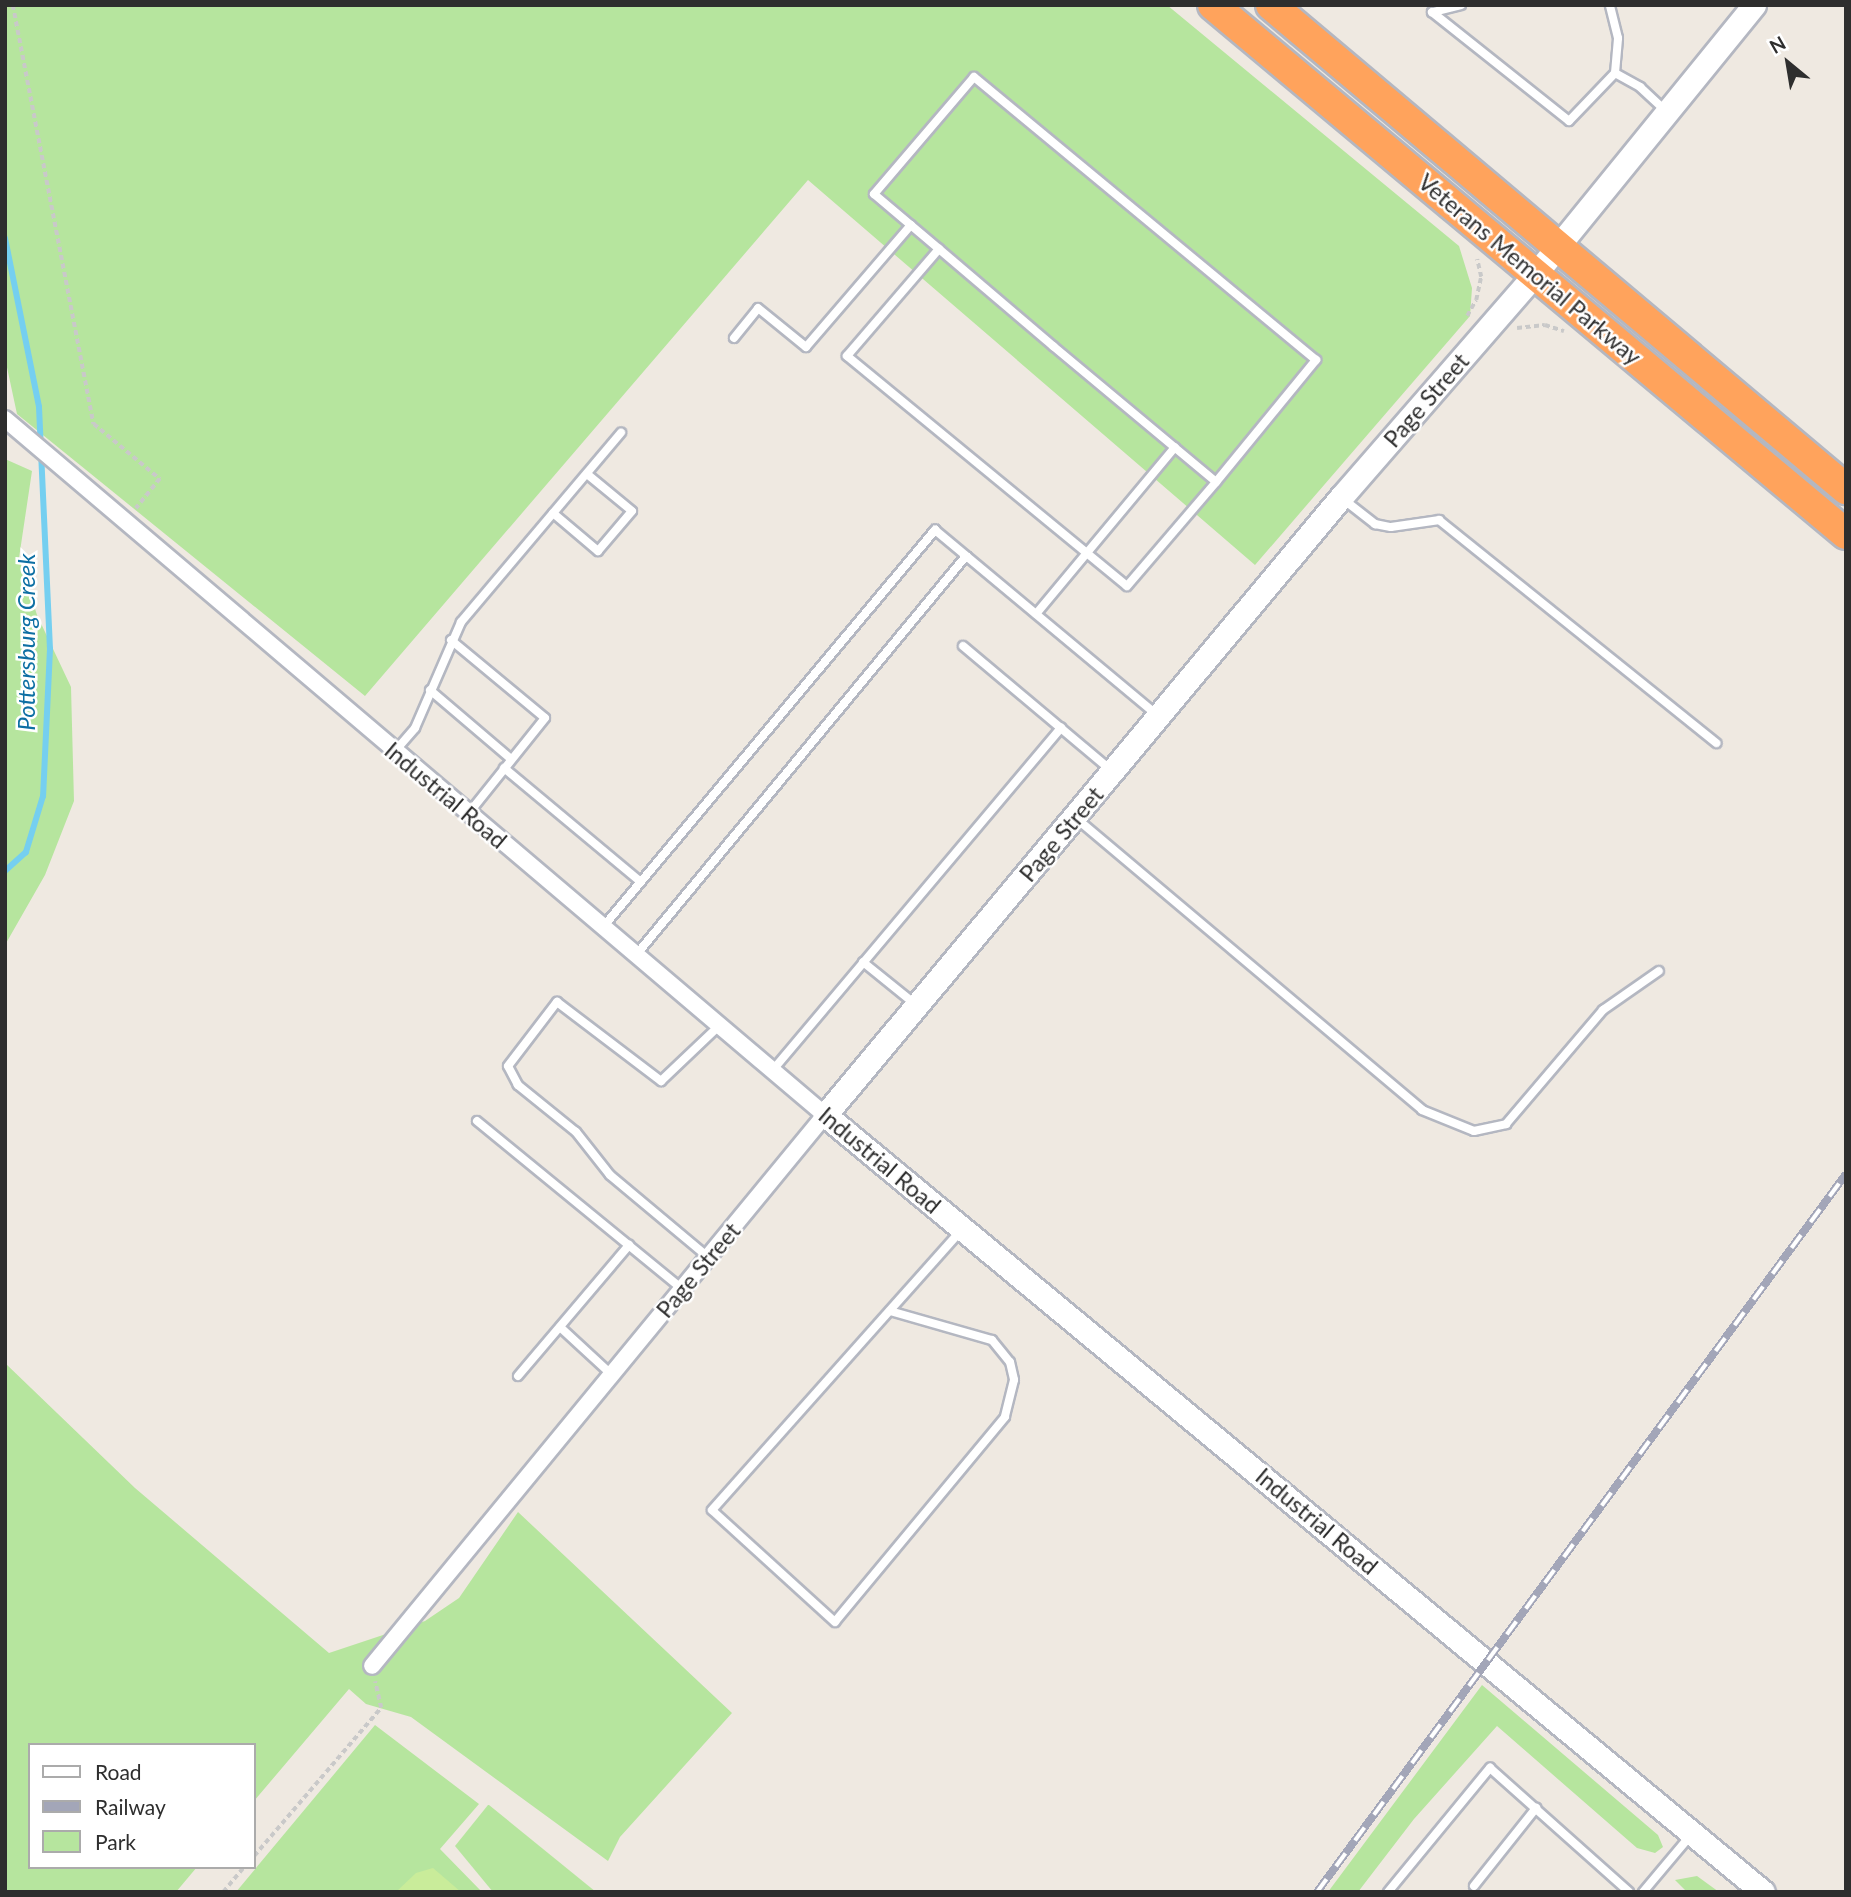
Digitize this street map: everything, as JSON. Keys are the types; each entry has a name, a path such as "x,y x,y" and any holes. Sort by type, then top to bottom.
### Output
{"highway":[{"name":"Veterans Memorial Parkway","path":"1213,5 1846,534"},
{"name":"Veterans Memorial Parkway","path":"1271,5 1846,489"}],"street":[{"name":"Page Street","path":"372,1666 825,1115 1341,497 1536,273 1754,5"},
{"name":"Industrial Road","path":"10,423 75,483 125,522 772,1071 1763,1892"}],"lane":[{"path":"1461,5 1432,12 1569,121 1615,73 1618,38 1610,5"},
{"path":"1615,73 1640,87 1667,112"},
{"path":"939,249 847,356 1127,586 1216,482 1316,360 974,77 874,194 1216,482"},
{"path":"734,338 758,308 806,347 911,225"},
{"path":"394,753 415,728 451,640 621,433"},
{"path":"1036,614 1175,447"},
{"path":"553,513 598,551 632,511 587,474"},
{"path":"1341,497 1375,524 1391,527 1439,520 1716,743"},
{"path":"603,927 935,530 1159,716"},
{"path":"636,955 966,556"},
{"path":"451,640 545,718 469,813"},
{"path":"964,646 1113,771"},
{"path":"430,691 512,759"},
{"path":"772,1071 1061,728"},
{"path":"504,768 641,882"},
{"path":"1075,817 1422,1110 1474,1131 1506,1124 1603,1010 1659,971"},
{"path":"863,962 917,1005"},
{"path":"708,1257 610,1175 576,1132 518,1085 508,1066 557,1002 661,1081 719,1026"},
{"path":"477,1121 682,1289"},
{"path":"890,1311 992,1340 1010,1362 1014,1380 1005,1417 835,1622 712,1510 963,1228"},
{"path":"518,1376 629,1245"},
{"path":"560,1327 612,1375"},
{"path":"1388,1892 1490,1768 1629,1892"},
{"path":"1474,1886 1535,1808"},
{"path":"1643,1892 1692,1833"}],"path":[{"path":"13,5 94,424 160,479 125,522"},
{"path":"256,1854 381,1708 372,1666"},
{"path":"223,1892 242,1869"}],"green space":[{"path":"5,5 1167,5 1459,246 1472,288 1470,316 1255,565 808,180 365,696 17,414 5,358"},
{"path":"5,459 32,471 19,558 37,615 71,687 74,801 45,875 5,945"},
{"path":"5,1363 135,1488 329,1653 425,1621 459,1598 518,1512 732,1713 620,1837 608,1861 411,1717 366,1704 349,1689 256,1799 256,1743 28,1743 28,1869 195,1869 176,1892 5,1892"},
{"path":"1482,1685 1658,1835 1663,1847 1655,1853 1637,1848 1497,1726 1414,1819 1358,1892 1328,1892"},
{"path":"375,1725 479,1804 440,1849 482,1892 236,1892"},
{"path":"488,1805 596,1892 493,1892 455,1846"},
{"path":"433,1868 461,1892 396,1892 416,1873"},
{"path":"1697,1876 1719,1892 1687,1892 1675,1880"}],"waterway":[{"name":"Pottersburg Creek","path":"5,238 39,407 50,649 43,796 26,852 5,871"}],"railway":[{"path":"1317,1892 1846,1174"}]}
